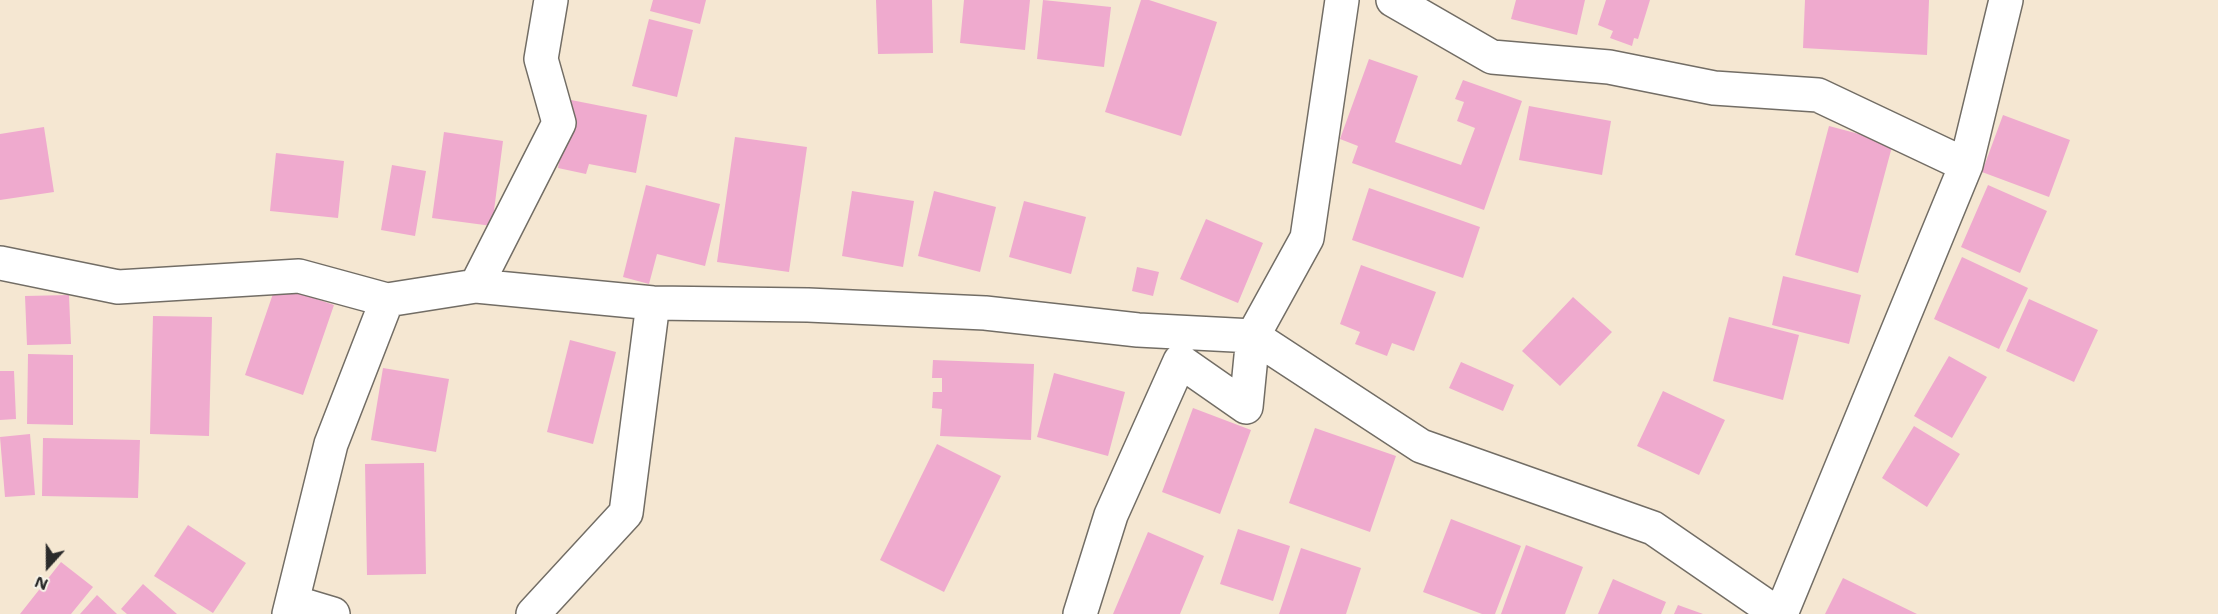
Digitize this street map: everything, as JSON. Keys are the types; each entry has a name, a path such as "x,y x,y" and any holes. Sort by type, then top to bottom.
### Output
{"street":[{"path":"476,286 559,123 541,58 551,0"},
{"path":"1080,614 1111,515 1180,361 1246,407 1253,336 1307,238 1342,0"},
{"path":"1393,0 1492,57 1609,67 1714,88 1818,94 1966,165"},
{"path":"0,263 118,287 299,276 387,300 476,286 653,303 808,305 985,314 1138,330 1253,336 1421,446 1653,528 1780,614 1966,165 2006,0"},
{"path":"333,614 291,608 332,444 387,300"},
{"path":"533,614 626,513 653,303"}],"building":[{"path":"653,0 706,0 700,24 650,11"},
{"path":"876,0 932,0 933,53 878,54"},
{"path":"964,0 1030,0 1025,50 960,43"},
{"path":"1043,0 1111,7 1104,67 1037,59"},
{"path":"1141,0 1149,0 1217,22 1181,136 1105,112"},
{"path":"1516,0 1585,0 1577,35 1511,19"},
{"path":"1606,0 1650,0 1638,39 1634,38 1632,46 1610,38 1613,31 1598,25"},
{"path":"1805,0 1929,0 1927,55 1803,48"},
{"path":"649,19 693,30 677,97 632,86"},
{"path":"1369,59 1418,76 1395,142 1461,165 1475,128 1457,121 1464,102 1455,99 1463,80 1522,101 1484,210 1352,163 1358,146 1340,139"},
{"path":"571,100 647,115 636,173 589,164 586,174 558,168"},
{"path":"1529,106 1611,121 1602,175 1519,160"},
{"path":"2003,115 2070,140 2049,197 1982,172"},
{"path":"1829,126 1893,143 1858,273 1795,255"},
{"path":"44,127 54,192 0,200 0,134"},
{"path":"444,132 503,141 492,226 432,218"},
{"path":"735,137 807,147 789,272 717,262"},
{"path":"276,153 344,161 338,218 270,211"},
{"path":"392,165 426,171 415,236 381,230"},
{"path":"646,185 720,204 705,266 657,254 649,284 623,277"},
{"path":"1988,185 2047,211 2020,273 1961,247"},
{"path":"1369,188 1480,227 1463,278 1352,240"},
{"path":"852,191 914,201 903,267 842,256"},
{"path":"934,191 996,207 980,272 918,256"},
{"path":"1024,201 1086,217 1071,274 1009,257"},
{"path":"1206,219 1263,243 1238,303 1180,279"},
{"path":"1962,257 2028,288 1999,349 1934,319"},
{"path":"1361,265 1436,292 1414,351 1392,343 1387,356 1355,344 1360,332 1340,324"},
{"path":"1137,267 1159,272 1153,296 1132,291"},
{"path":"1783,276 1861,295 1849,344 1772,325"},
{"path":"276,285 334,305 303,395 245,375"},
{"path":"69,295 71,344 27,345 25,296"},
{"path":"1573,297 1612,332 1560,386 1522,351"},
{"path":"2029,299 2098,330 2074,382 2006,351"},
{"path":"153,316 212,317 209,436 150,434"},
{"path":"1729,317 1799,335 1783,400 1713,381"},
{"path":"570,340 616,352 593,444 547,432"},
{"path":"28,354 73,355 73,425 27,424"},
{"path":"1949,356 1987,377 1952,438 1914,416"},
{"path":"933,360 1034,364 1031,440 940,436 942,409 932,408 933,392 942,392 942,378 932,378"},
{"path":"1461,362 1514,385 1503,411 1449,388"},
{"path":"383,368 449,379 436,452 371,440"},
{"path":"0,371 14,371 16,419 0,420"},
{"path":"1054,373 1125,392 1108,456 1037,437"},
{"path":"1663,391 1725,420 1699,475 1637,446"},
{"path":"1193,408 1251,430 1220,514 1162,492"},
{"path":"1914,426 1960,454 1927,507 1882,478"},
{"path":"1315,428 1396,456 1370,532 1289,503"},
{"path":"30,434 35,495 5,497 0,437"},
{"path":"43,438 140,440 138,498 42,496"},
{"path":"937,444 1001,476 944,592 880,560"},
{"path":"424,463 426,574 367,575 365,464"},
{"path":"1451,519 1521,546 1495,614 1482,614 1423,592"},
{"path":"188,525 246,563 213,613 154,576"},
{"path":"1238,529 1290,546 1273,601 1220,584"},
{"path":"1148,532 1204,556 1180,614 1113,614"},
{"path":"1526,545 1583,567 1565,614 1501,614"},
{"path":"1301,548 1361,568 1346,614 1279,614"},
{"path":"61,562 93,587 71,614 20,614"},
{"path":"1843,578 1917,614 1825,614"},
{"path":"1613,579 1666,602 1661,614 1598,614"},
{"path":"143,584 177,614 127,614 121,609"},
{"path":"97,595 117,614 80,614"},
{"path":"1678,605 1703,614 1674,614"}]}
